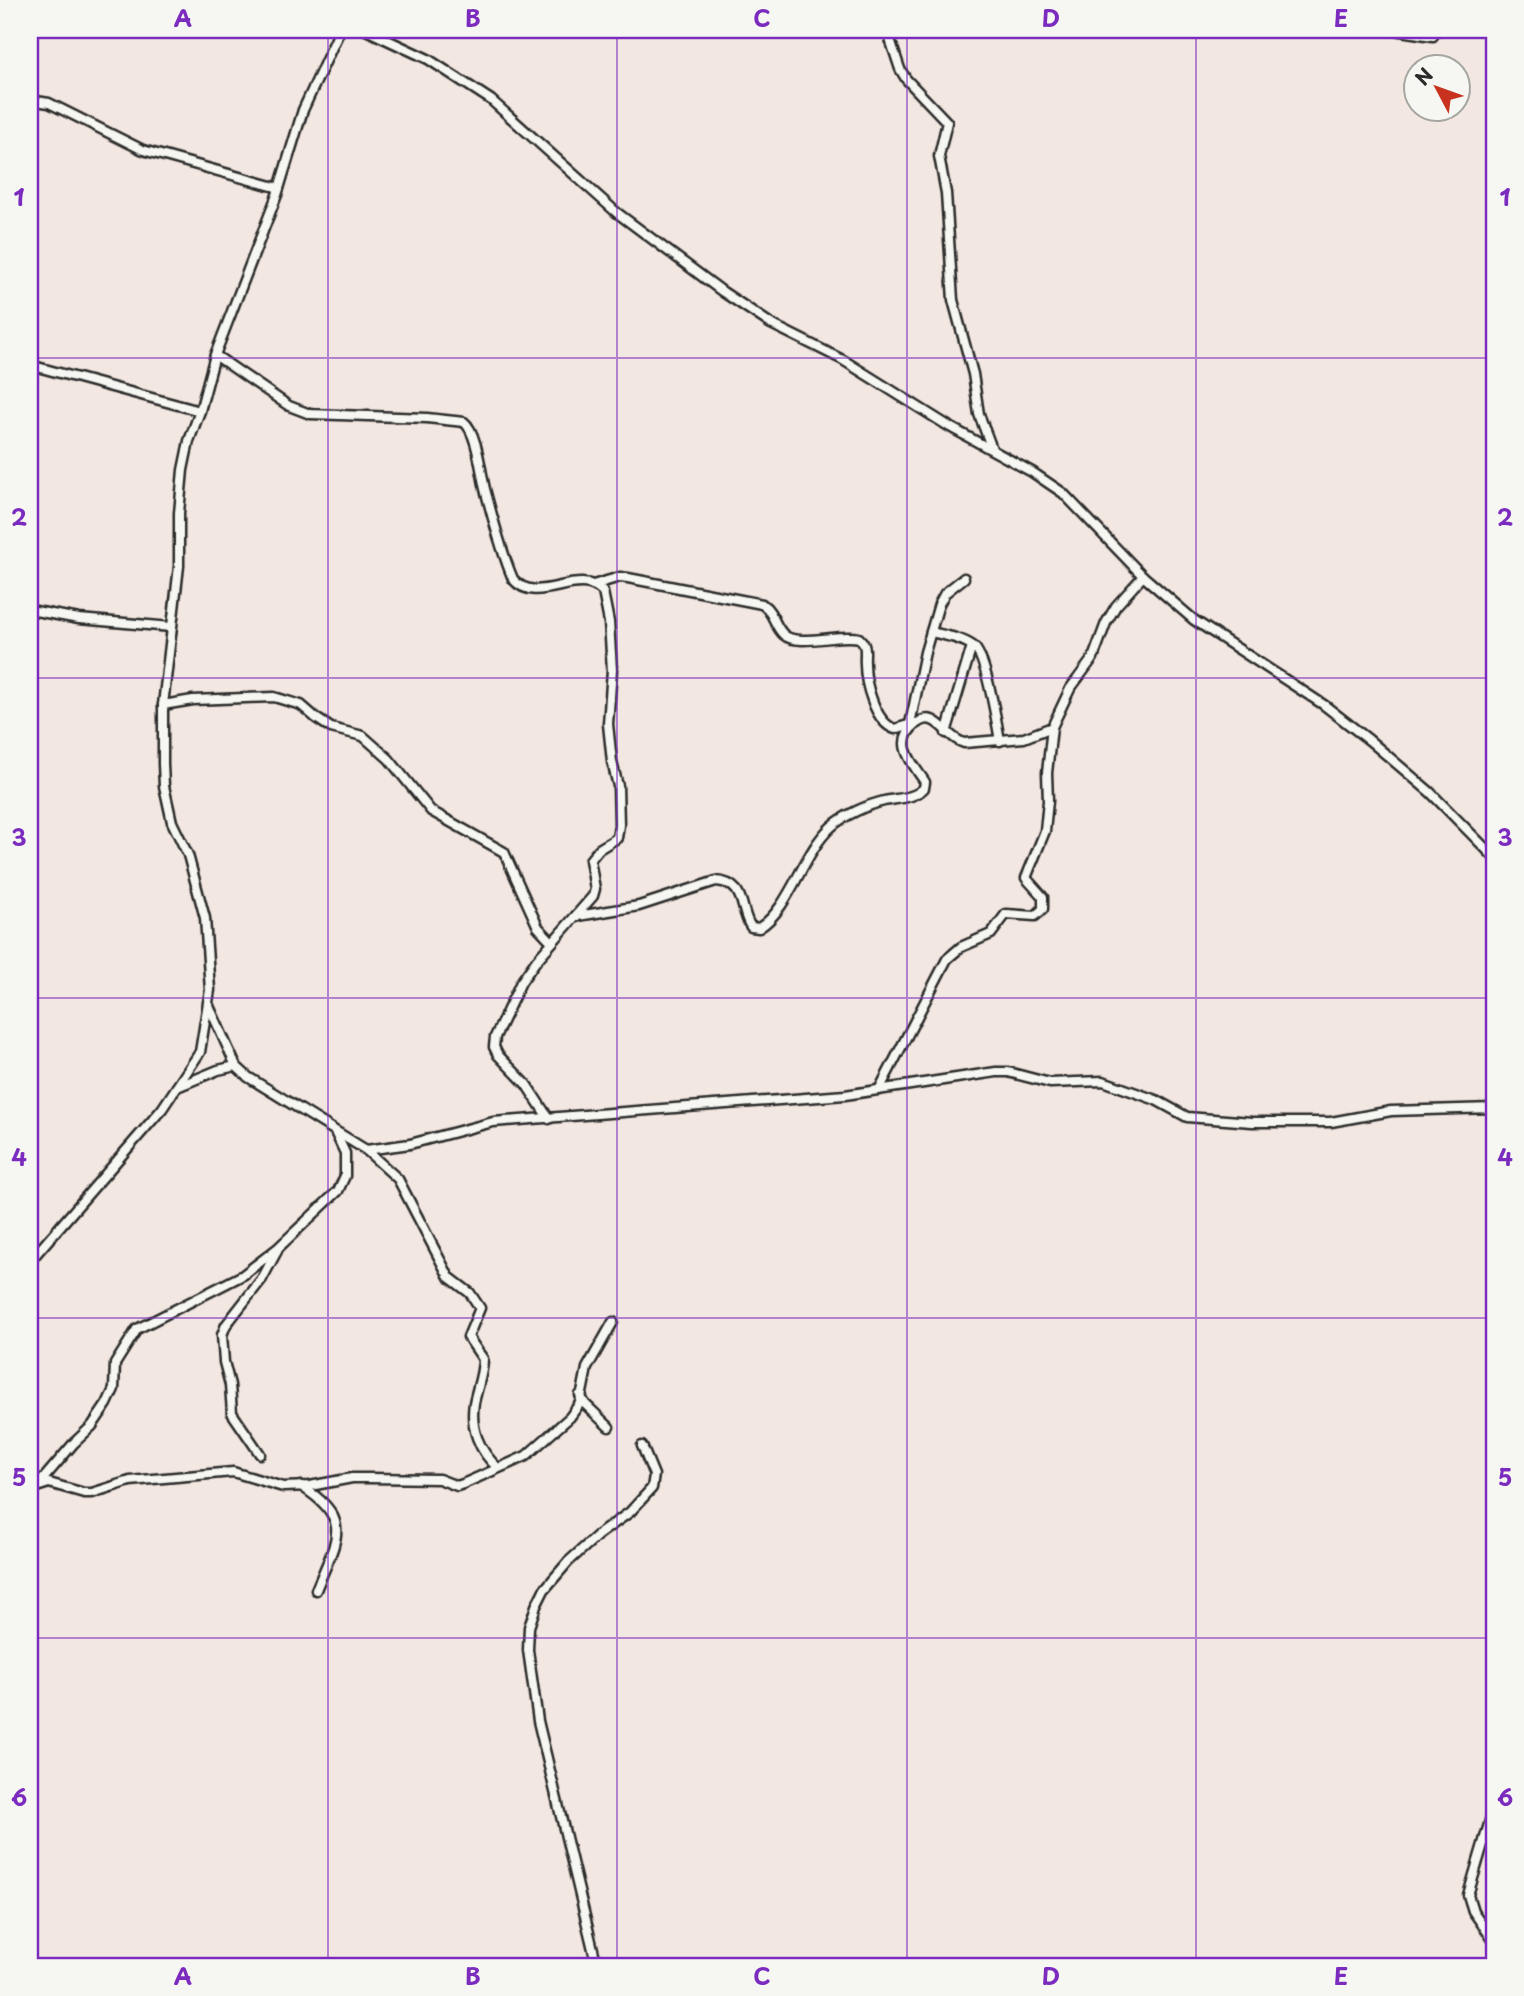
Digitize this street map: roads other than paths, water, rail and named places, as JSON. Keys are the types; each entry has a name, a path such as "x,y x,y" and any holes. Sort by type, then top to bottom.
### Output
{"street":[{"path":"30,1261 162,1109 200,1052 209,1006 205,918 188,855 172,822 164,786 163,705 178,565 178,513 183,470 215,355 279,188 303,110 340,30"},
{"path":"366,30 428,60 491,100 616,212 761,318 783,332 827,351 950,427 1032,472 1063,494 1143,576 1194,620 1324,705 1369,740 1430,792 1494,857"},
{"path":"887,30 906,79 947,122 939,156 946,193 953,300 973,374 983,431 993,451"},
{"path":"1394,30 1433,36"},
{"path":"30,100 49,103 143,150 279,188"},
{"path":"215,355 289,406 310,414 464,422 472,435 485,490 513,579 524,589 586,583 603,592 609,622 612,670 608,724 612,762 618,786 617,838 599,849 590,860 595,890 590,903 552,943 521,982 495,1037 494,1047 498,1055 526,1084 550,1119"},
{"path":"30,365 200,411"},
{"path":"880,1088 942,967 953,952 991,934 1006,914 1035,916 1043,909 1043,897 1026,878 1045,831 1052,727 1070,689 1093,658 1111,614 1143,576"},
{"path":"593,585 620,577 757,602 771,611 782,633 792,639 856,636 864,643 867,679 883,721 893,729 930,720 955,740 964,743 1024,738 1052,727"},
{"path":"578,916 639,906 716,881 736,890 744,904 748,923 751,927 759,928 770,919 809,853 833,825 882,801 914,796 924,788 925,782 905,750 906,736 914,723 931,632 943,595 964,578"},
{"path":"30,610 79,619 171,627"},
{"path":"931,632 972,646 977,651 994,702 1000,741"},
{"path":"946,733 972,646"},
{"path":"163,705 193,700 274,698 296,702 325,725 363,736 389,759 432,811 504,852 538,927 552,943"},
{"path":"209,1006 236,1066 248,1077 366,1150 398,1180 449,1278 470,1293 480,1308 468,1331 468,1337 483,1359 474,1405 474,1423 477,1440 484,1454 498,1468"},
{"path":"177,1087 218,1070 236,1066"},
{"path":"366,1150 410,1144 486,1123 822,1097 1008,1072 1050,1083 1103,1081 1156,1100 1187,1117 1252,1122 1331,1122 1391,1111 1494,1108"},
{"path":"34,1487 92,1426 107,1404 114,1389 116,1364 137,1329 243,1275 278,1248 343,1184 345,1153 334,1131"},
{"path":"260,1454 232,1413 222,1335 226,1325 262,1279 278,1248"},
{"path":"34,1487 55,1483 92,1493 131,1481 233,1472 277,1486 301,1486 352,1478 395,1477 445,1479 458,1486 526,1455 576,1410 587,1368 614,1322"},
{"path":"580,1395 585,1404 609,1427"},
{"path":"597,1966 538,1721 528,1650 529,1627 544,1590 568,1562 598,1535 630,1512 652,1488 654,1475 642,1446"},
{"path":"301,1486 326,1504 337,1525 337,1537 316,1590"},
{"path":"1494,1807 1468,1895 1473,1911 1494,1941"}]}
